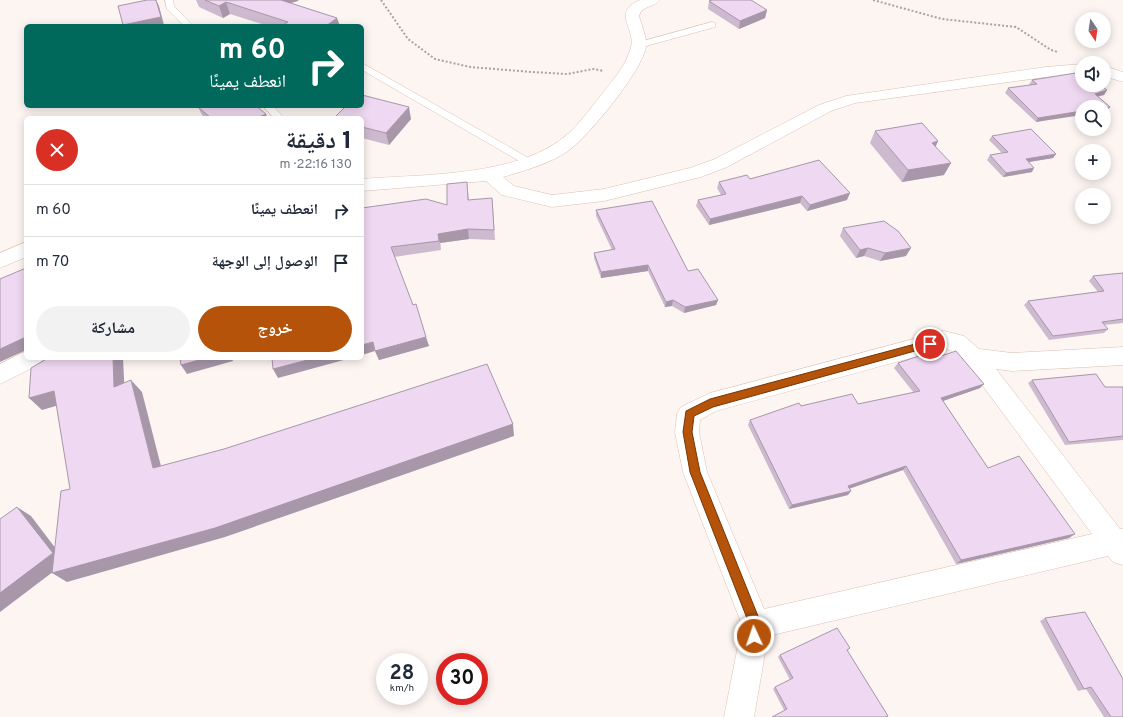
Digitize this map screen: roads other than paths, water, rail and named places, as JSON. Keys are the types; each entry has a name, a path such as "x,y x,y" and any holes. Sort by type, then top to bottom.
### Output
{"street":[{"path":"364,185 490,175 530,163 562,147 575,137 633,62 639,45 632,11 636,7 653,0"},
{"path":"490,175 508,191 552,201 596,196 702,171 721,163 825,108 852,99 1046,72 1075,70"},
{"path":"1111,73 1123,77"},
{"path":"0,261 24,250"},
{"path":"739,717 756,626 695,472 687,432 689,414 710,403 944,340 956,342 974,357 1120,546 756,626"},
{"path":"974,357 1012,362 1123,356"},
{"path":"0,375 28,360"}],"lane":[{"path":"168,0 170,7 187,24"},
{"path":"639,45 712,25"},
{"path":"364,67 530,163"},
{"path":"270,108 277,116"}]}
